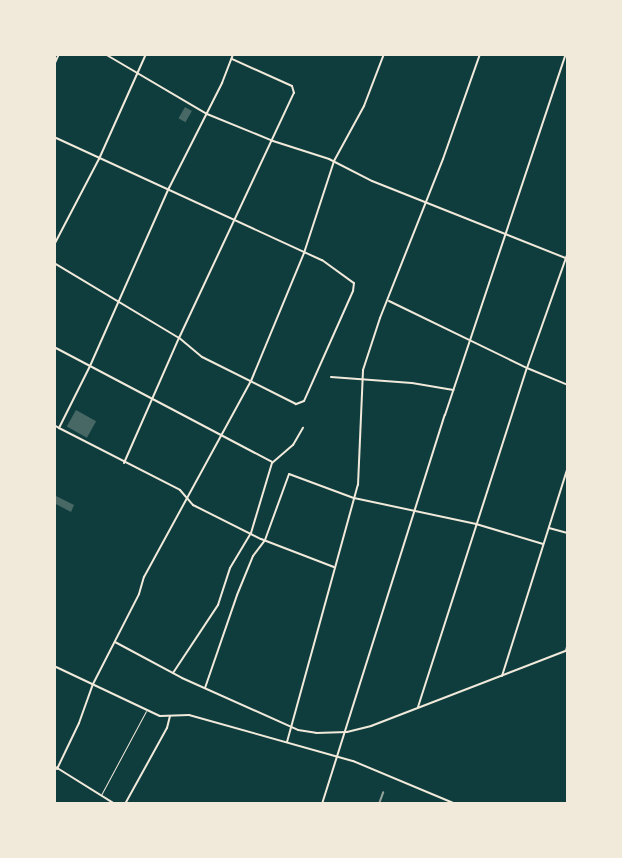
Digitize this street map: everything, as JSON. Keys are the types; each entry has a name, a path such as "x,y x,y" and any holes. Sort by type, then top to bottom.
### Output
{"street":[{"path":"54,65 59,54"},
{"path":"105,54 207,114 273,141 334,161 372,181 567,259"},
{"path":"54,245 99,159 146,54"},
{"path":"59,428 90,366 233,54"},
{"path":"115,804 56,767 79,723 93,684 139,594 144,577 251,381 304,254 334,161 364,106 384,54"},
{"path":"287,742 354,498 360,464 362,380 370,349 480,54"},
{"path":"322,804 453,390 566,54"},
{"path":"124,463 179,338 294,93 292,86 232,59"},
{"path":"54,137 99,159 170,188 334,267 354,283 353,291 304,401 296,404 202,357 179,338 54,263"},
{"path":"418,707 527,368 568,252"},
{"path":"388,300 527,368 568,385"},
{"path":"54,347 272,463"},
{"path":"331,377 412,383 453,390"},
{"path":"54,425 180,490 193,505 265,540 334,567"},
{"path":"173,673 218,605 230,568 251,533 272,463 293,445 303,428"},
{"path":"502,676 568,467"},
{"path":"205,688 237,595 253,556 265,540 289,474 354,498 476,524 543,544"},
{"path":"549,528 568,533"},
{"path":"115,642 205,688 291,726 316,733 346,732 370,726 567,651 568,642"},
{"path":"54,666 160,716 189,715 338,757 456,804"},
{"path":"125,804 167,728 170,716"}],"lane":[{"path":"101,795 147,709"}],"building":[{"path":"185,107 192,111 185,122 178,118"},
{"path":"76,410 96,421 87,438 67,427"},
{"path":"54,495 74,505 71,512 54,503"}],"railway":[{"path":"379,804 383,793"}]}
